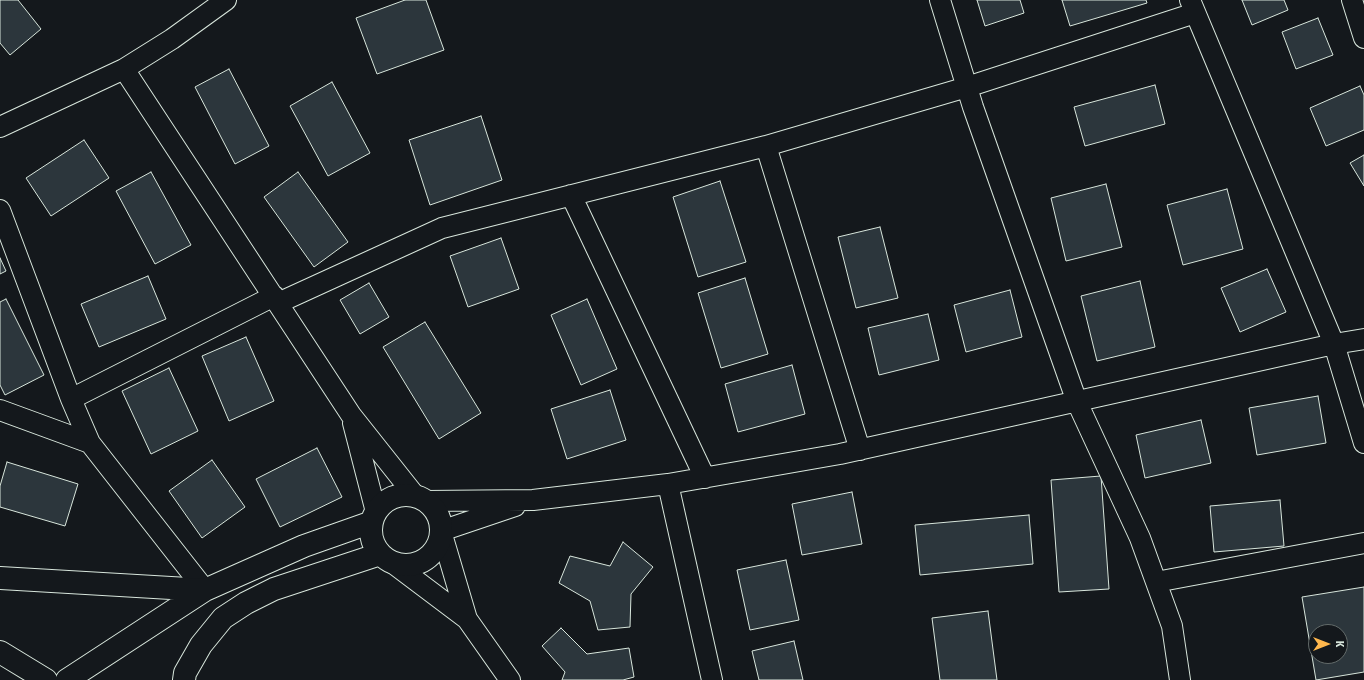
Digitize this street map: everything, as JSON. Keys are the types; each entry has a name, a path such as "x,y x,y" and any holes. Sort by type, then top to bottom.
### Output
{"street":[{"path":"0,127 124,69 172,39 226,0"},
{"path":"940,0 967,87 1077,402 1140,538 1172,626 1180,680"},
{"path":"1352,0 1364,38"},
{"path":"71,399 276,300 442,228 766,146 967,87 1192,6 1334,344 1364,443"},
{"path":"124,69 352,415 421,499 434,509 439,520 467,619"},
{"path":"766,146 860,450"},
{"path":"571,195 705,478"},
{"path":"0,210 71,399 90,443 205,590"},
{"path":"67,680 205,590 374,517 384,503 394,497 404,495 421,499 533,500 668,484 705,478 860,450 1334,344 1364,339"},
{"path":"0,410 90,443"},
{"path":"352,415 374,517 371,533 374,544 385,557 467,619 510,680"},
{"path":"668,484 712,680"},
{"path":"441,531 533,500"},
{"path":"184,680 185,673 201,645 223,618 246,603 274,589 385,557 406,565 423,560 432,553 438,543 441,531"},
{"path":"1156,582 1364,544"},
{"path":"0,578 205,590"},
{"path":"0,652 46,680"}],"building":[{"path":"0,0 18,0 41,29 10,55 0,43"},
{"path":"405,0 426,0 444,50 377,74 356,18"},
{"path":"977,0 1020,0 1024,13 985,26"},
{"path":"1062,0 1146,0 1147,3 1070,26"},
{"path":"1242,0 1284,0 1288,10 1252,25"},
{"path":"1318,18 1333,55 1296,69 1282,32"},
{"path":"229,69 269,146 235,164 195,87"},
{"path":"332,82 370,153 328,176 290,106"},
{"path":"1155,85 1165,124 1085,146 1074,107"},
{"path":"1360,86 1364,95 1364,130 1326,146 1310,108"},
{"path":"481,116 502,180 430,205 409,140"},
{"path":"84,140 109,178 51,216 26,178"},
{"path":"1364,155 1364,186 1350,163"},
{"path":"151,172 191,245 155,264 116,191"},
{"path":"298,172 348,242 314,267 264,197"},
{"path":"720,181 746,262 698,277 673,197"},
{"path":"1106,184 1122,247 1066,261 1051,198"},
{"path":"1227,189 1243,249 1183,265 1167,205"},
{"path":"880,227 898,298 856,308 838,237"},
{"path":"501,238 519,289 468,307 450,256"},
{"path":"0,258 6,271 0,274"},
{"path":"1267,269 1286,312 1240,332 1221,288"},
{"path":"148,276 166,319 99,347 81,304"},
{"path":"745,278 768,354 721,368 698,293"},
{"path":"1140,281 1155,347 1097,361 1081,296"},
{"path":"369,283 389,317 360,334 340,300"},
{"path":"1010,290 1022,337 966,352 954,305"},
{"path":"6,299 44,375 5,395 0,385 0,302"},
{"path":"587,299 617,369 581,385 551,315"},
{"path":"928,314 939,360 879,375 868,328"},
{"path":"425,322 481,413 439,439 383,347"},
{"path":"246,337 274,401 229,421 202,356"},
{"path":"792,365 805,414 738,432 725,384"},
{"path":"169,368 198,431 151,454 122,391"},
{"path":"610,390 626,440 567,459 551,409"},
{"path":"1318,396 1326,443 1257,455 1249,408"},
{"path":"1201,420 1211,463 1145,478 1136,435"},
{"path":"317,448 342,497 280,527 256,479"},
{"path":"212,460 245,507 202,538 169,491"},
{"path":"7,462 78,484 65,526 0,507 0,486"},
{"path":"1101,476 1109,589 1059,592 1051,480"},
{"path":"852,492 862,544 802,555 792,504"},
{"path":"1280,500 1284,546 1214,552 1210,506"},
{"path":"1029,515 1033,564 920,575 915,525"},
{"path":"623,542 653,567 631,594 630,627 598,630 590,601 559,583 570,556 610,566"},
{"path":"786,560 799,620 750,630 737,570"},
{"path":"1364,587 1364,672 1316,680 1313,664 1348,664 1348,624 1308,624 1308,633 1302,597"},
{"path":"988,611 997,680 940,680 932,618"},
{"path":"561,628 587,654 629,648 634,677 623,680 562,680 565,672 542,646"},
{"path":"794,641 803,680 759,680 752,651"}]}
